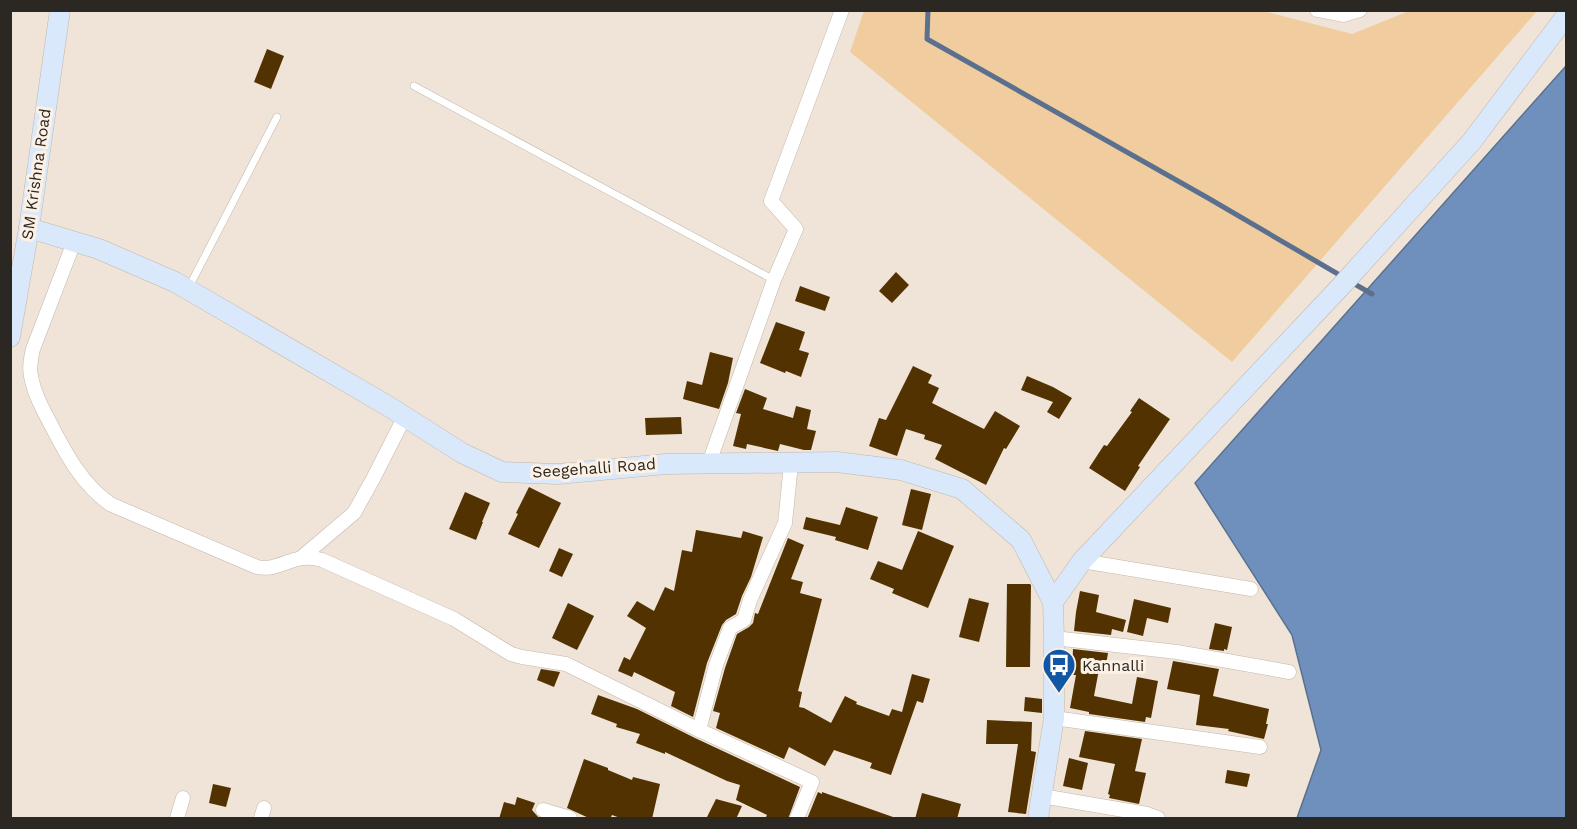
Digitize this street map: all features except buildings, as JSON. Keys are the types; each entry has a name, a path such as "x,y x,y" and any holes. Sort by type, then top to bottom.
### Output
{"street":[{"name":"SM Krishna Road","path":"10,338 29,228 60,10"},
{"path":"709,463 774,280 796,229 771,201 842,10"},
{"path":"1317,10 1343,15 1360,10"},
{"path":"1038,819 1054,718 1053,602 1082,561 1348,278 1472,141 1566,16"},
{"name":"Seegehalli Road","path":"29,228 99,249 176,282 405,416 462,453 502,472 558,474 666,464 837,462 902,470 962,489 1021,540 1053,602"},
{"path":"74,242 33,348 31,374 36,395 71,462 98,495 110,504 257,567 273,567 302,557 322,560 446,615 511,654 566,664 699,730 812,782 797,819"},
{"path":"302,557 354,513 405,416"},
{"path":"699,730 716,664 730,628 744,620 750,600 785,523 791,464"},
{"path":"1082,561 1251,590"},
{"path":"1054,638 1177,652 1289,672"},
{"path":"1054,718 1260,747"},
{"path":"1042,796 1147,814 1158,819"},
{"path":"177,819 183,798"},
{"path":"543,810 570,819"}],"lane":[{"path":"414,86 774,280"},
{"path":"188,289 277,117"}],"shaded area":[{"path":"864,11 1263,11 1352,34 1409,11 1537,11 1232,362 850,52"}],"water":[{"path":"1566,66 1566,818 1297,818 1321,750 1292,635 1195,483"}],"waterway":[{"path":"928,10 927,39 1343,277"},
{"path":"1351,282 1372,294"}],"place":[{"name":"Kannalli","path":"1059,694"}]}
